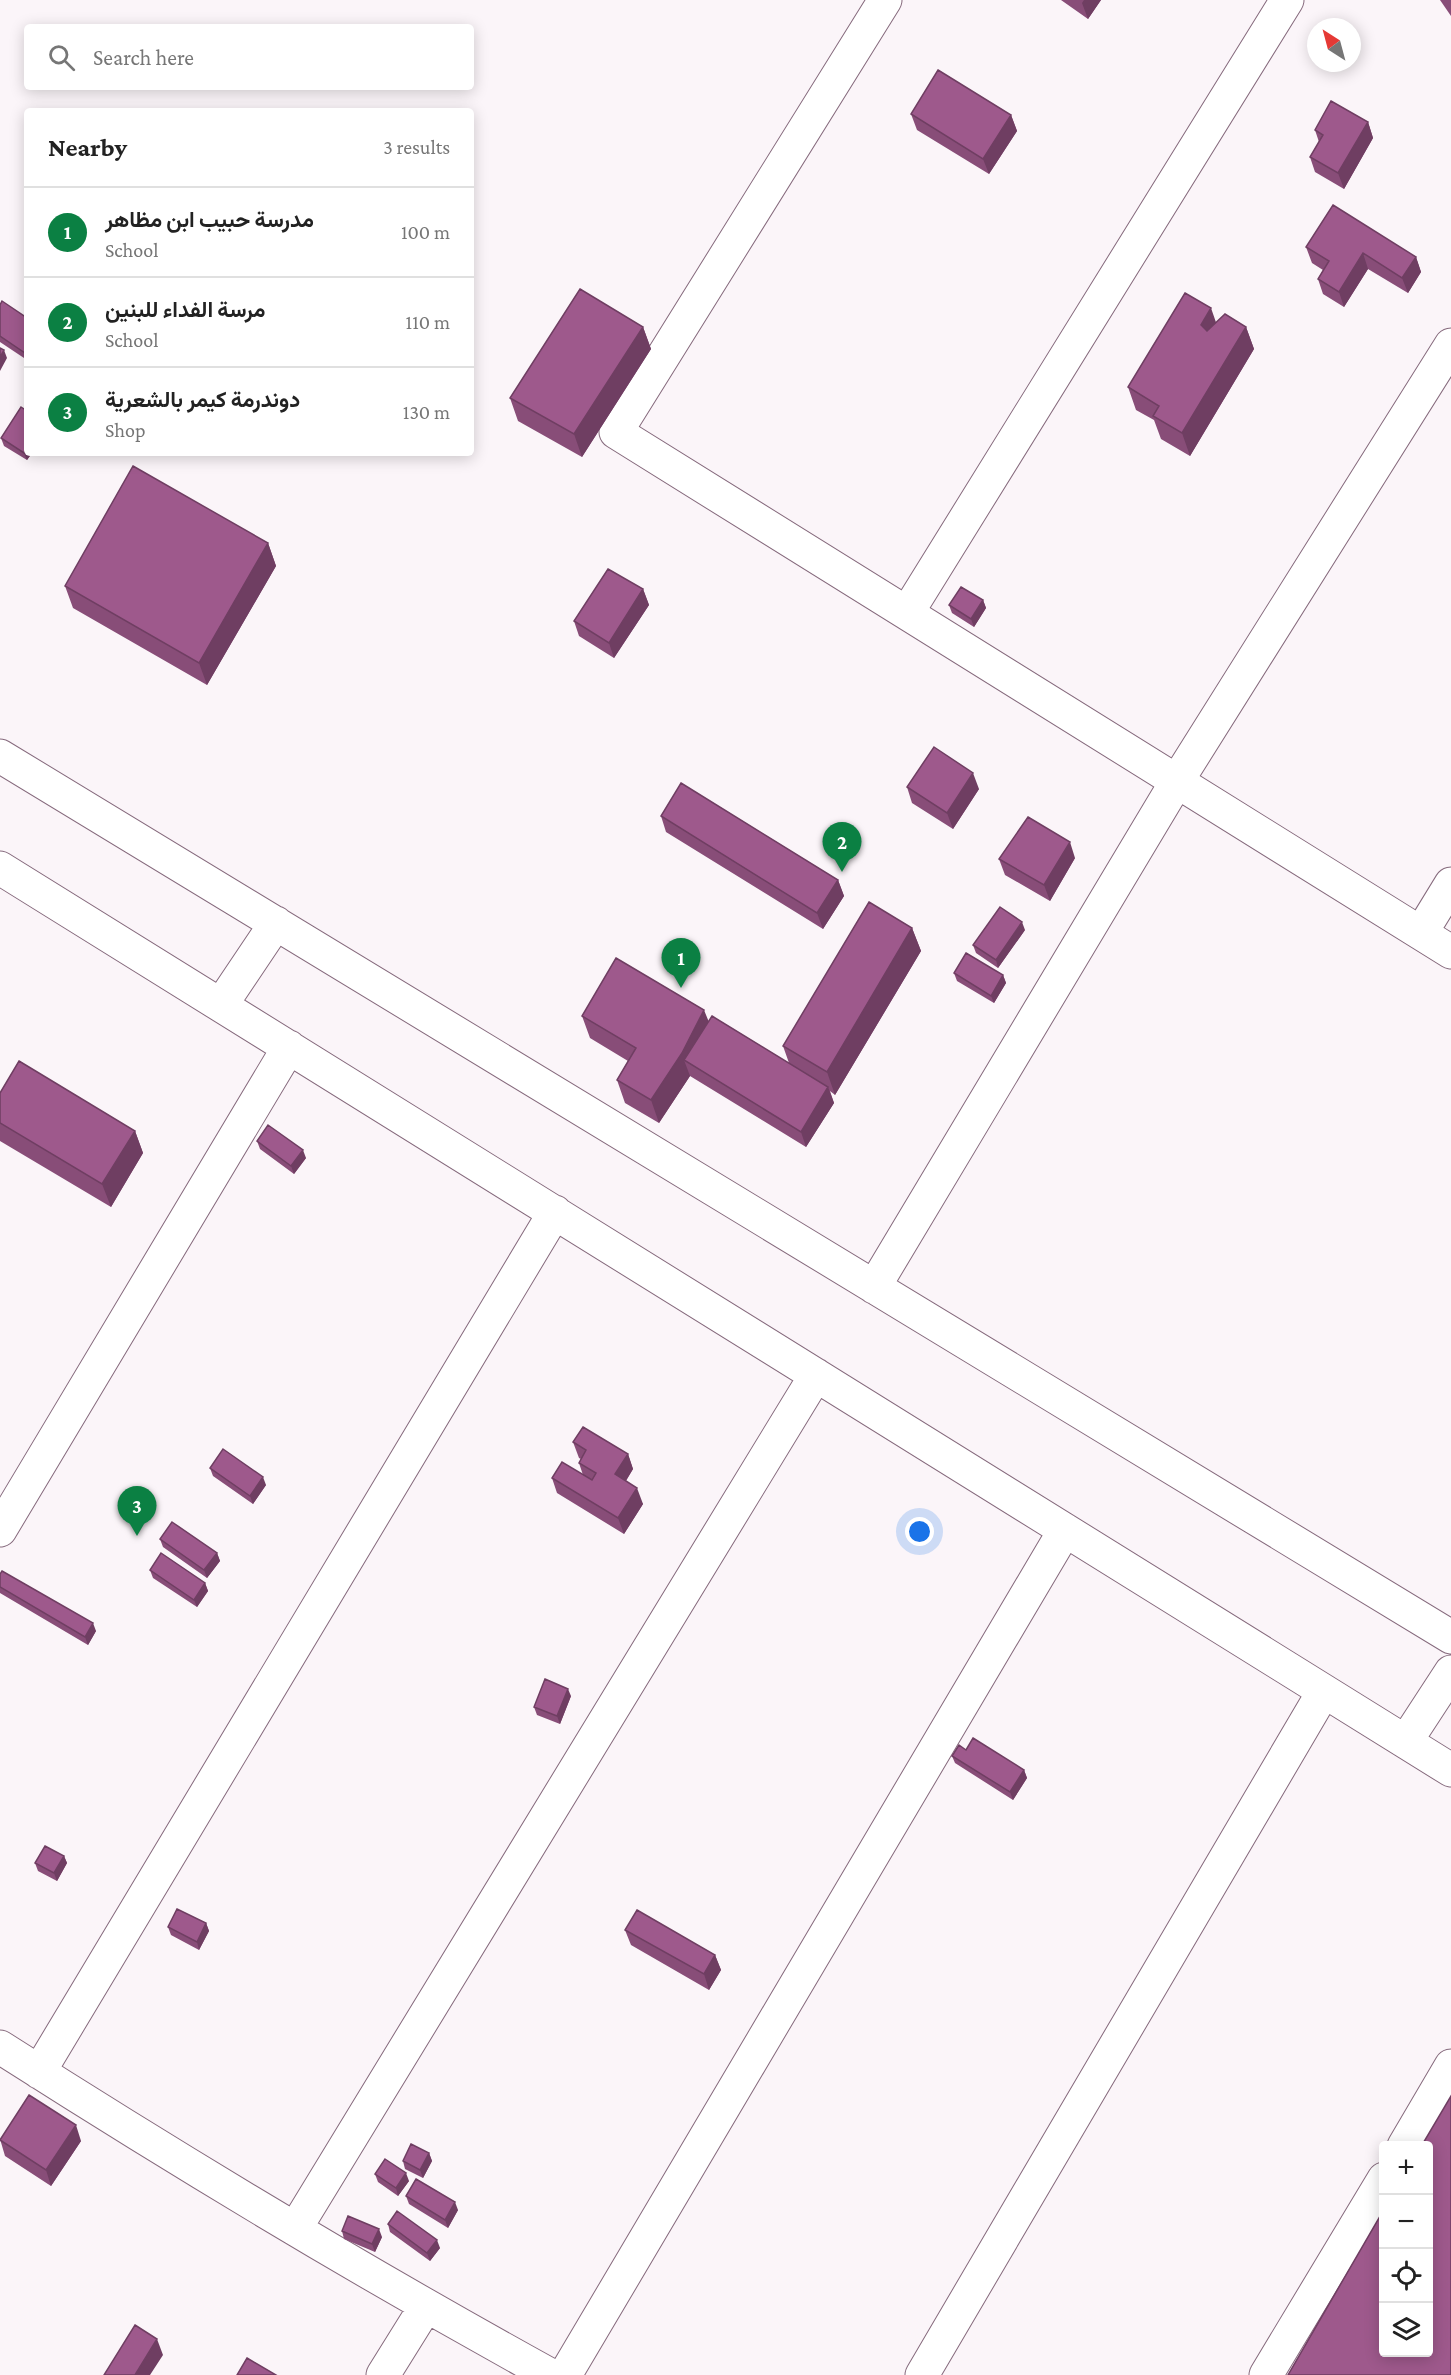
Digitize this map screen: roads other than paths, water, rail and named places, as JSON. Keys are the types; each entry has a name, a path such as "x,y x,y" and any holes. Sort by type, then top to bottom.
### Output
{"street":[{"path":"885,0 616,432 1451,952"},
{"path":"907,613 1287,0"},
{"path":"874,1287 1177,781 1451,345"},
{"path":"0,756 1451,1637"},
{"path":"0,868 1451,1770"},
{"path":"1421,933 1451,884"},
{"path":"221,1005 276,923"},
{"path":"0,1530 289,1047"},
{"path":"39,2072 555,1212"},
{"path":"295,2229 816,1375"},
{"path":"565,2375 1065,1530"},
{"path":"1406,1742 1451,1672"},
{"path":"922,2375 1324,1691"},
{"path":"0,2047 295,2229 550,2375"},
{"path":"1406,2141 1451,2066"},
{"path":"1266,2375 1379,2186"},
{"path":"383,2375 426,2306"}],"place":[{"name":"مرسة الفداء للبنين","path":"842,872"},
{"name":"مدرسة حبيب ابن مظاهر","path":"681,988"},
{"name":"دوندرمة كيمر بالشعرية","path":"137,1536"}]}
